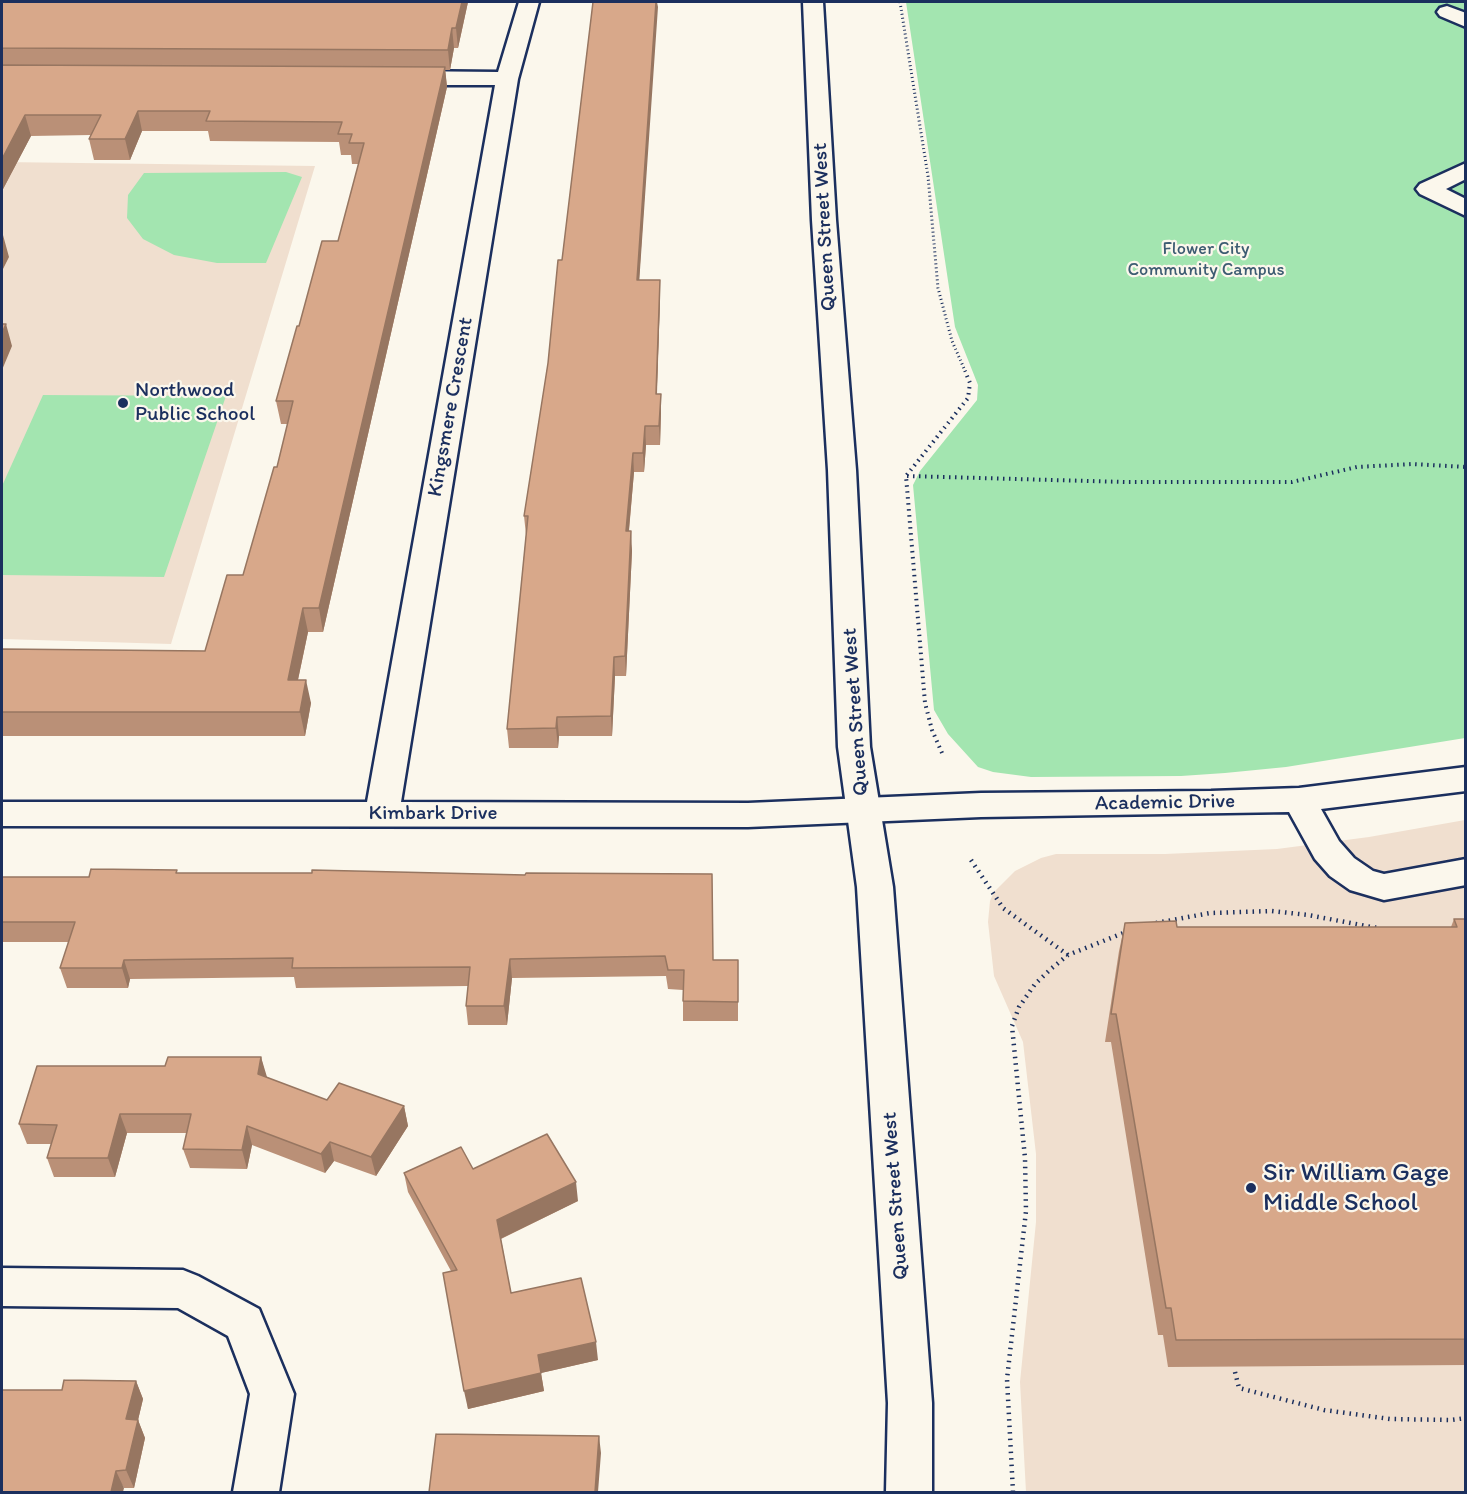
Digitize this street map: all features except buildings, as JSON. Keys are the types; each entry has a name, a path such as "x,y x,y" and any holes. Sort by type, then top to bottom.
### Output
{"street":[{"name":"Kingsmere Crescent","path":"382,813 507,79 529,2"},
{"name":"Queen Street West","path":"813,2 824,220 842,470 854,747 875,887 910,1403 909,1492"},
{"path":"1447,12 1466,21"},
{"path":"1466,32 1461,36 1466,41"},
{"path":"378,78 507,79"},
{"path":"1466,170 1428,189 1466,209"},
{"name":"Academic Drive","path":"863,809 1299,800 1466,779"},
{"path":"1299,800 1327,850 1342,867 1362,881 1384,887 1466,872"},
{"name":"Kimbark Drive","path":"2,814 748,815 863,809"},
{"path":"2,1287 183,1289 244,1323 272,1394 256,1492"}],"path":[{"path":"900,2 928,176 938,288 952,340 970,383 968,398 906,476 925,703 932,730 942,753"},
{"path":"906,476 1125,482 1292,482 1357,467 1412,465 1466,467"},
{"path":"971,860 1003,908 1068,955"},
{"path":"1153,923 1210,913 1272,911 1384,929"},
{"path":"1013,1492 1007,1379 1026,1210 1025,1158 1012,1026 1019,1007 1035,984 1068,955 1132,930"},
{"path":"1235,1372 1239,1388 1324,1410 1390,1419 1466,1418"}],"shaded area":[{"name":"Northwood Public School","path":"2,162 315,166 171,644 2,639"},
{"name":"Sir William Gage Middle School","path":"1465,820 1465,1492 1026,1492 1020,1382 1036,1222 1036,1154 1023,1042 994,976 988,922 990,901 994,892 1015,871 1041,858 1056,854 1165,854 1277,849 1369,837"}],"green space":[{"name":"Flower City Community Campus","path":"906,2 1465,2 1465,738 1286,767 1225,773 1181,776 1031,777 993,772 978,767 948,734 934,710 913,485 920,471 977,400 978,385 955,327"},
{"path":"286,172 302,177 266,263 217,263 174,255 143,239 127,218 128,195 144,173"},
{"path":"43,395 226,396 164,577 2,575 2,486"}],"place":[{"name":"Northwood Public School","path":"123,403"},
{"name":"Sir William Gage Middle School","path":"1251,1188"}]}
